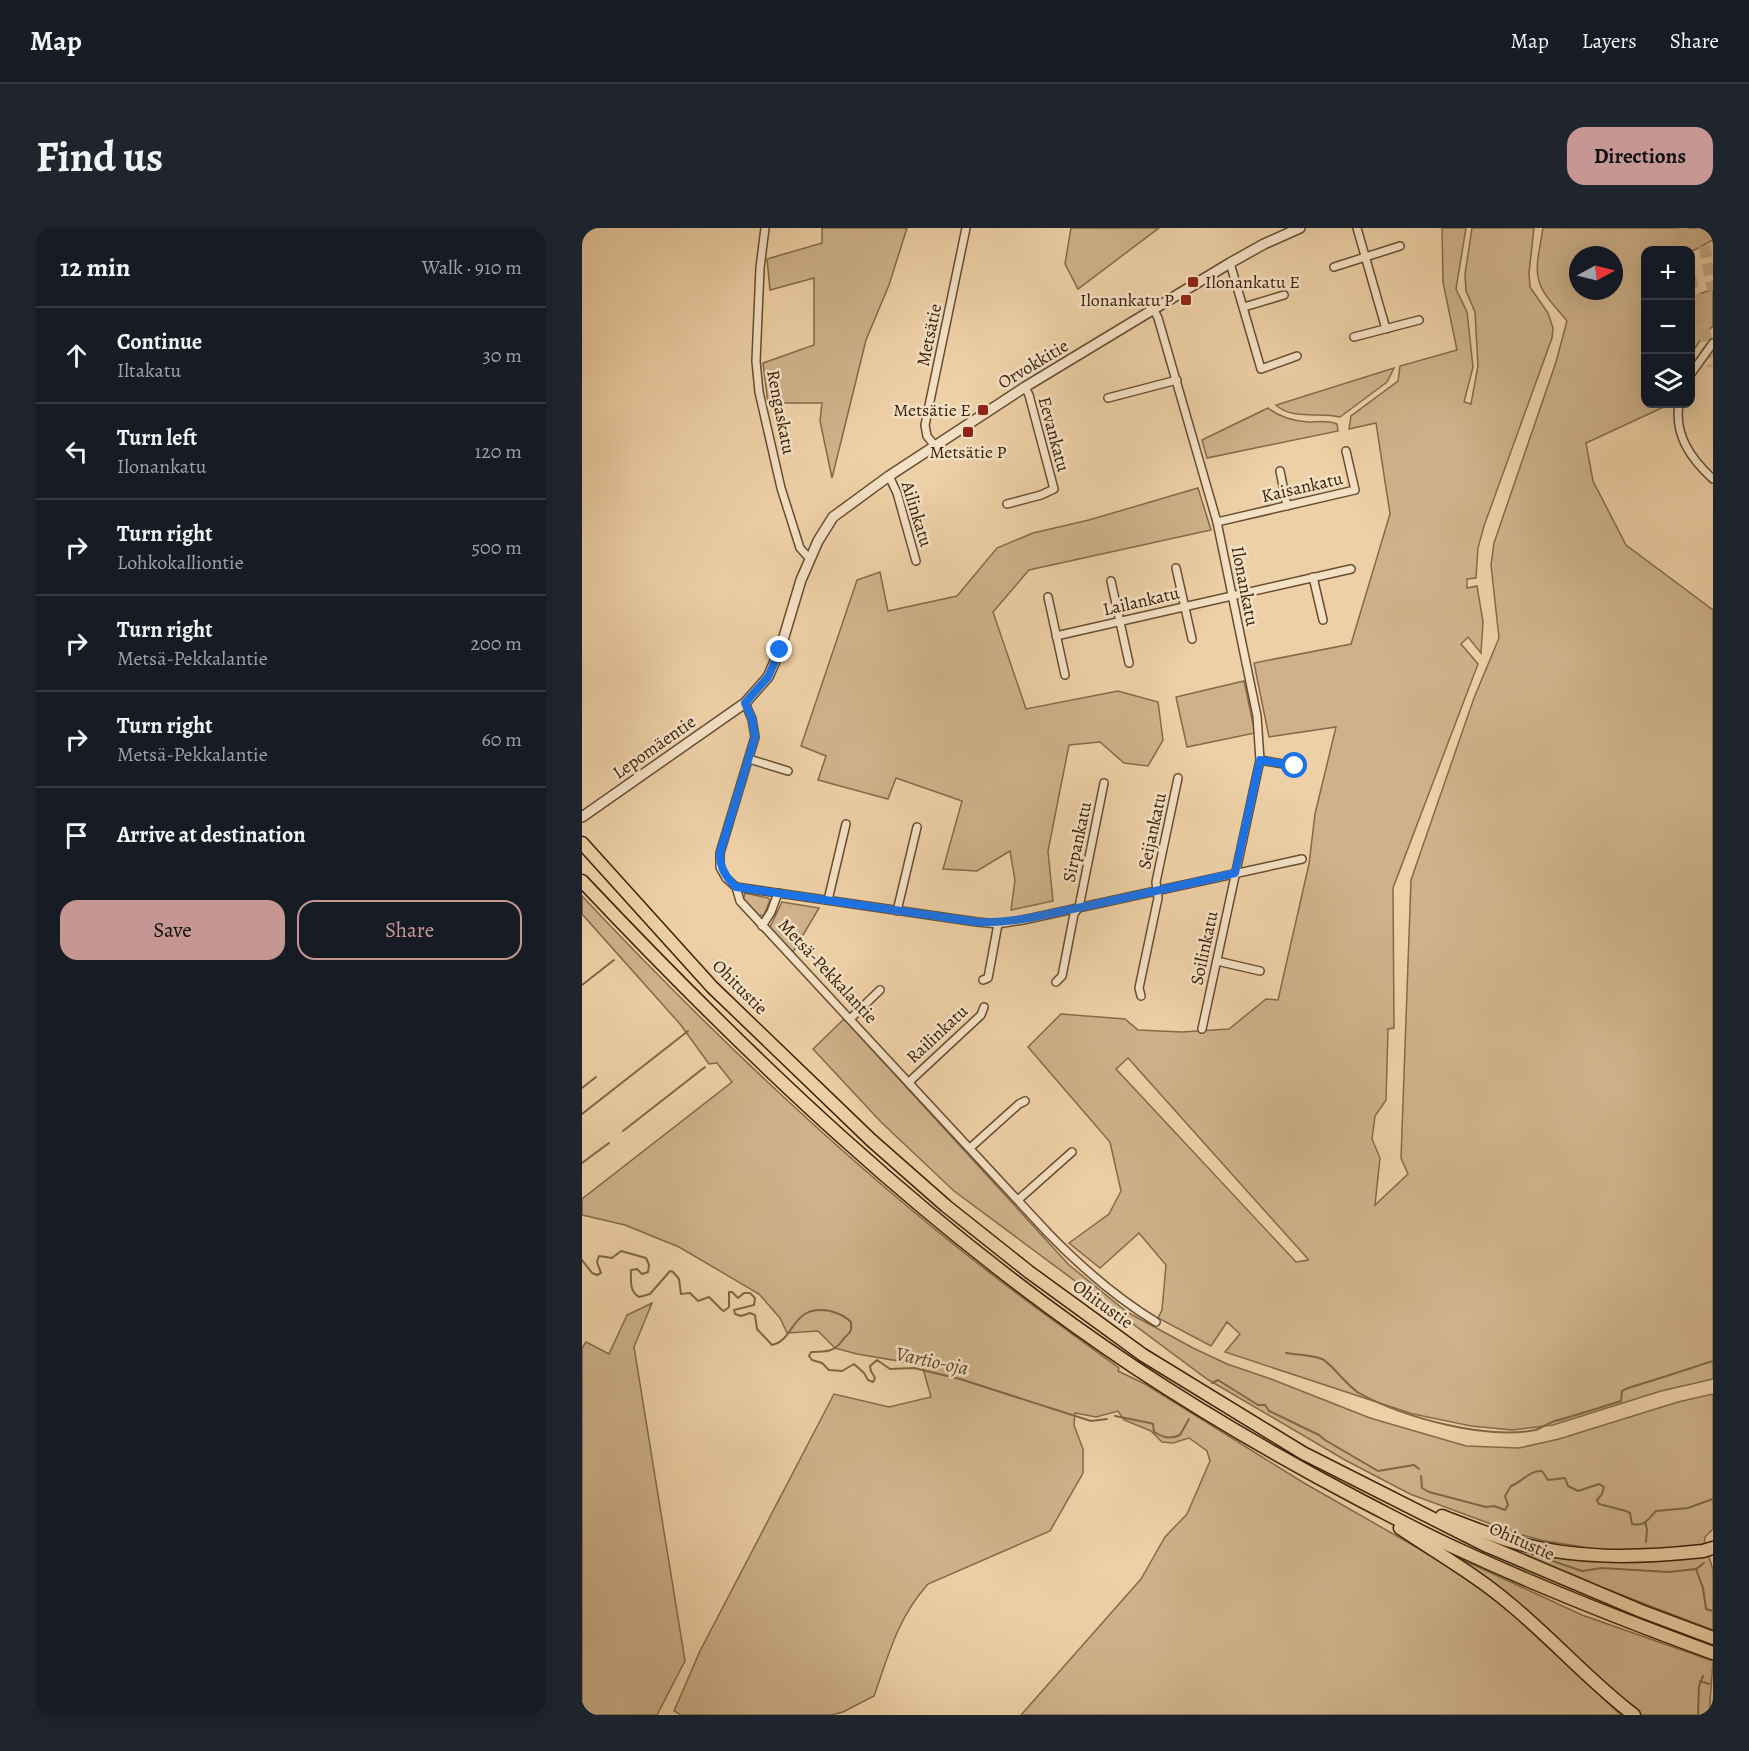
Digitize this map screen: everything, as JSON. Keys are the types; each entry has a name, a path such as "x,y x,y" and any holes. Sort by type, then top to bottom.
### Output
{"highway":[{"name":"Ohitustie","path":"582,843 712,987 871,1140 946,1206 1029,1272 1143,1354 1303,1453 1371,1488 1528,1564 1713,1638"},
{"name":"Ohitustie","path":"582,881 667,971 851,1146 1010,1278 1145,1374 1267,1449 1432,1538 1522,1579 1713,1653"},
{"path":"1371,1488 1486,1533 1535,1547 1586,1555 1624,1557 1692,1552 1713,1548"},
{"path":"1360,1500 1510,1603 1634,1715"}],"street":[{"name":"Rengaskatu","path":"765,228 760,268 756,361 759,392 781,488 800,548 810,559"},
{"name":"Metsätie","path":"935,446 927,436 925,425 966,228"},
{"name":"Orvokkitie","path":"810,559 833,517 889,476 1025,387 1230,263 1300,228"},
{"path":"1358,228 1386,329"},
{"path":"1334,267 1400,246"},
{"path":"1230,263 1261,369 1297,356"},
{"path":"1244,307 1284,295"},
{"name":"Ilonankatu","path":"1154,310 1177,380 1217,522 1257,716 1260,760 1235,873"},
{"path":"1354,337 1419,320"},
{"path":"1695,368 1713,343"},
{"path":"1108,398 1177,380"},
{"name":"Eevankatu","path":"1007,504 1054,489 1025,387"},
{"path":"1679,408 1679,424 1684,443 1695,462 1713,479"},
{"name":"Kaisankatu","path":"1217,522 1355,490 1346,451"},
{"path":"1280,471 1287,506"},
{"name":"Ailinkatu","path":"889,476 897,493 916,561"},
{"path":"745,703 768,677 780,650 801,580 810,559"},
{"path":"1176,568 1192,639"},
{"name":"Lailankatu","path":"1056,636 1351,569"},
{"path":"1313,577 1323,620"},
{"path":"1112,581 1129,663"},
{"path":"1048,597 1065,675"},
{"name":"Metsä-Pekkalantie","path":"745,703 752,719 755,737 720,853 720,867 726,878 736,887 740,901 1072,1258 1124,1302 1156,1322"},
{"name":"Lepomäentie","path":"582,817 745,703"},
{"path":"749,759 788,771"},
{"path":"1260,760 1295,766"},
{"name":"Seijankatu","path":"1141,996 1139,988 1158,898 1156,882 1178,778"},
{"name":"Sirpankatu","path":"1056,982 1062,976 1074,914 1079,908 1104,783"},
{"path":"828,900 846,824"},
{"path":"897,911 917,827"},
{"path":"736,887 998,924 1302,859"},
{"name":"Soilinkatu","path":"1202,1029 1235,873"},
{"path":"762,926 771,912 778,893"},
{"path":"983,980 988,978 998,924"},
{"path":"1217,961 1260,971"},
{"path":"850,1019 880,990"},
{"name":"Railinkatu","path":"909,1082 981,1015 984,1006"},
{"path":"970,1148 1025,1101"},
{"path":"1018,1200 1072,1152"}],"shaded area":[{"path":"822,228 907,228 889,285 866,340 832,478 820,421 822,403 768,403 763,363 814,345 814,278 770,290 767,259 822,243"},
{"path":"1071,228 1159,228 1078,289 1065,264"},
{"path":"1442,228 1466,228 1456,289 1467,312 1473,367 1464,402 1471,404 1478,366 1475,312 1466,291 1465,274 1472,228 1534,228 1529,273 1530,287 1548,313 1553,328 1552,338 1484,526 1478,548 1476,578 1467,579 1467,588 1477,586 1483,622 1481,653 1468,637 1461,644 1478,664 1393,888 1394,1028 1388,1029 1386,1100 1375,1116 1372,1139 1380,1158 1375,1205 1408,1174 1401,1158 1411,880 1474,698 1499,638 1491,565 1494,543 1556,362 1567,321 1547,297 1539,281 1538,262 1543,228 1713,228 1713,240 1695,250 1695,246 1641,246 1641,408 1662,408 1586,443 1593,481 1626,545 1713,610 1713,1379 1661,1391 1553,1425 1512,1430 1471,1426 1413,1414 1225,1352 1240,1334 1227,1322 1211,1346 1158,1318 1162,1310 1166,1265 1139,1233 1100,1268 1069,1243 1109,1214 1121,1191 1110,1142 1028,1047 1061,1014 1125,1019 1138,1030 1182,1032 1229,1029 1266,999 1278,1000 1309,864 1315,814 1336,727 1269,737 1254,663 1351,644 1390,514 1376,423 1349,429 1351,416 1398,381 1400,366 1457,350 1443,282","holes":["1128,1058 1308,1259 1296,1262 1116,1069"]},
{"path":"1713,289 1713,326 1695,348 1695,300 1695,296"},
{"path":"1394,368 1387,382 1340,417 1298,414 1282,410 1276,405"},
{"path":"1268,408 1292,420 1337,424 1338,431 1207,458 1202,440"},
{"path":"1198,488 1211,530 1029,570 993,612 1026,709 1118,691 1158,702 1163,740 1148,766 1124,763 1100,742 1069,745 1048,851 1053,901 1011,910 1015,880 1010,851 977,871 943,869 962,801 896,778 888,799 818,780 826,756 801,746 857,580 880,572 888,611 957,596 997,548 1033,533 1089,520"},
{"path":"1244,681 1255,733 1187,747 1176,697"},
{"path":"745,893 770,900 764,915 757,916 743,900"},
{"path":"582,896 680,998 783,1096 835,1144 943,1236 1119,1368 1118,1371 1145,1384 1304,1483 1430,1555 1497,1600 1621,1715 1021,1715 1141,1579 1165,1537 1187,1514 1210,1461 1207,1451 1189,1438 1173,1443 1162,1442 1151,1431 1124,1420 1118,1411 1096,1417 1075,1413 1074,1425 1083,1449 1083,1473 1050,1531 928,1584 917,1597 901,1624 874,1696 843,1712 831,1715 681,1715 674,1711 700,1651 834,1394 889,1407 931,1397 922,1365 835,1348 818,1331 787,1333 780,1318 759,1294 679,1247 625,1225 582,1215 582,1199 732,1082 717,1063 709,1064 680,1024 582,914"},
{"path":"782,902 819,908 793,952 769,929"},
{"path":"844,1019 1069,1265 1127,1312 1227,1364 1370,1418 1466,1446 1519,1448 1559,1439 1678,1402 1713,1394 1713,1529 1705,1537 1704,1546 1649,1551 1602,1550 1545,1541 1518,1534 1410,1494 1345,1460 1207,1379 954,1191 881,1122 813,1049"},
{"path":"652,1303 634,1347 685,1661 657,1715 582,1715 582,1348 586,1342 609,1354 627,1315"},
{"path":"1490,1540 1515,1546 1708,1555 1713,1569 1713,1630 1593,1584"},
{"path":"1435,1547 1582,1615 1713,1661 1709,1715 1641,1715"}],"waterway":[{"path":"582,985 614,960"},
{"path":"582,1114 688,1031"},
{"path":"623,1131 705,1067"},
{"path":"582,1088 596,1077"},
{"path":"582,1163 609,1143"},
{"name":"Vartio-oja","path":"582,1260 592,1273 597,1275 601,1273 597,1262 599,1256 612,1258 621,1251 646,1258 649,1265 648,1272 642,1274 637,1269 631,1270 632,1288 639,1297 650,1294 670,1271 679,1279 681,1294 690,1293 698,1301 709,1297 724,1311 729,1307 729,1292 738,1298 744,1293 750,1293 755,1298 754,1305 734,1310 735,1314 755,1315 757,1329 772,1345 786,1337 800,1317 807,1313 817,1310 839,1314 851,1322 850,1332 835,1348 829,1351 811,1352 809,1356 829,1370 842,1371 854,1364 868,1380 873,1382 875,1378 870,1366 877,1360 890,1369 914,1368 960,1379 1091,1421 1107,1419"},
{"path":"1286,1353 1322,1359 1359,1393 1377,1402 1420,1418 1492,1432 1535,1430 1555,1421 1621,1401 1622,1391 1628,1388 1713,1361"},
{"name":"Vartio-oja","path":"1212,1383 1218,1380 1258,1405 1265,1405 1269,1411 1319,1435 1378,1471 1414,1465 1419,1469"},
{"name":"Vartio-oja","path":"1115,1416 1153,1424 1154,1432 1169,1438 1180,1435 1189,1419"},
{"name":"Vartio-oja","path":"1421,1476 1422,1488 1429,1492 1505,1510 1508,1505 1505,1496 1511,1486 1534,1472 1542,1471 1548,1480 1565,1478 1568,1486 1578,1491 1599,1484 1604,1487 1597,1500 1599,1504 1630,1513 1632,1524 1636,1525 1646,1522 1656,1511 1688,1508 1713,1499"},
{"path":"1645,1522 1646,1542"},
{"path":"1529,1553 1582,1571 1602,1568 1668,1572 1696,1569 1704,1563"},
{"path":"1696,1569 1703,1588 1706,1609 1713,1611"},
{"path":"1698,1715 1699,1686 1703,1676"},
{"path":"1700,1681 1709,1684"}],"tunnel":[{"path":"1681,228 1684,246"},
{"path":"1701,228 1713,290"},
{"path":"1695,296 1713,366"}],"place":[{"name":"Ilonankatu E","path":"1193,282"},
{"name":"Ilonankatu P","path":"1186,300"},
{"name":"Metsätie E","path":"983,410"},
{"name":"Metsätie P","path":"968,432"}],"route":[{"path":"780,650 768,677 745,703 752,719 755,737 720,853 720,867 726,878 736,887 998,924 1079,908 1235,873 1260,760 1295,766"}]}
